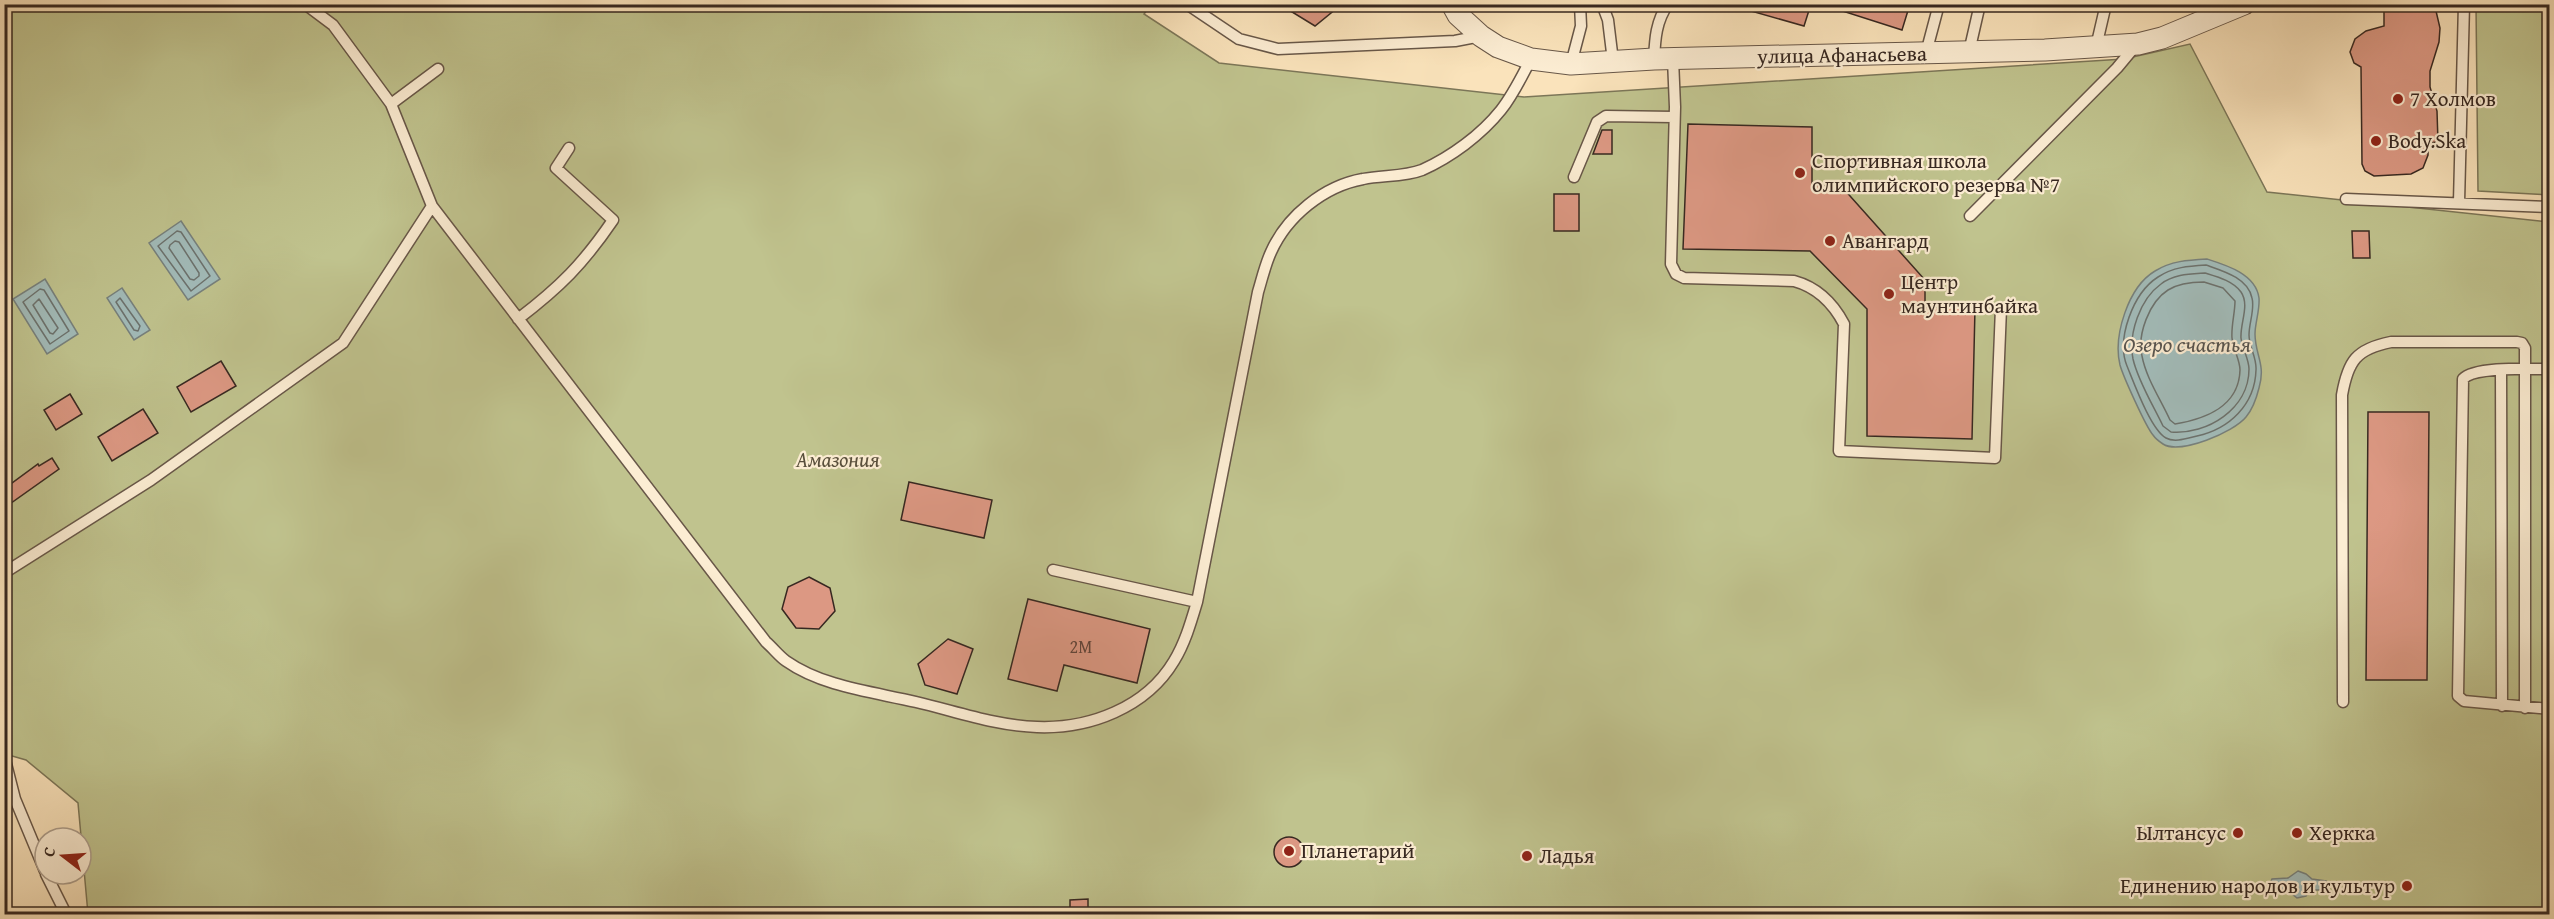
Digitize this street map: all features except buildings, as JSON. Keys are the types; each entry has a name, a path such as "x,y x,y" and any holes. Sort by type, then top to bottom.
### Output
{"street":[{"name":"улица Афанасьева","path":"1452,4 1458,15 1481,36 1498,47 1532,59 1571,63 1969,52 2138,44 2162,38 2244,4"}],"lane":[{"path":"305,4 333,25 391,104 432,206 766,642 786,661 815,677 994,720 1034,727 1070,727 1114,714 1149,690 1174,662 1189,628 1197,602 1258,292 1270,253 1286,225 1318,197 1340,185 1364,178 1420,171 1450,155 1485,128 1502,109 1532,59"},
{"path":"1187,4 1239,39 1278,49 1455,41 1481,36"},
{"path":"1571,63 1581,26 1580,4"},
{"path":"1602,4 1608,20 1613,61"},
{"path":"1668,4 1661,14 1655,33 1664,59 1675,107 1671,264 1676,274 1684,278 1794,281 1810,285 1837,311 1844,324 1839,451 1995,458 2001,308"},
{"path":"1926,53 1939,4"},
{"path":"1969,52 1980,4"},
{"path":"2096,47 2106,4"},
{"path":"2459,202 2464,4"},
{"path":"1970,216 2138,44"},
{"path":"391,104 438,69"},
{"path":"1574,177 1597,122 1606,116 1673,117"},
{"path":"518,319 556,289 585,259 613,220 556,168 569,148"},
{"path":"2346,199 2550,207"},
{"path":"4,573 151,480 343,343 432,206"},
{"path":"2343,702 2342,395 2346,375 2356,358 2370,346 2391,342 2522,343 2525,348 2525,708"},
{"path":"2550,369 2468,373 2463,378 2458,696 2464,702 2550,709"},
{"path":"2501,370 2502,706"},
{"path":"1053,570 1197,602"},
{"path":"4,756 15,799 33,842"},
{"path":"52,886 66,915"}],"green space":[{"name":"Амазония","path":"4,5 1151,5 1144,14 1219,63 1524,97 2124,59 2190,44 2267,192 2549,222 2549,914 88,914 85,886 93,886 93,826 80,826 78,803 26,760 5,754"},
{"path":"2476,5 2549,5 2549,195 2478,191"}],"water":[{"path":"181,221 220,279 188,300 149,243"},
{"name":"Озеро счастья","path":"2207,259 2239,272 2257,290 2259,303 2255,334 2261,366 2261,380 2252,407 2240,423 2206,440 2181,447 2171,447 2163,444 2154,436 2125,379 2118,353 2121,327 2130,300 2145,278 2173,263"},
{"path":"45,279 78,334 47,354 13,299"},
{"path":"122,288 150,330 134,340 107,298"},
{"path":"2298,871 2312,879 2326,881 2328,887 2325,890 2311,890 2306,896 2297,898 2287,890 2277,890 2269,886 2272,879 2288,878"}],"place":[{"name":"7 Холмов","path":"2398,99"},
{"name":"Body.Ska","path":"2376,141"},
{"name":"Спортивная школа олимпийского резерва №7","path":"1800,173"},
{"name":"Авангард","path":"1830,241"},
{"name":"Центр маунтинбайка","path":"1889,294"},
{"name":"Ылтансус","path":"2238,833"},
{"name":"Херкка","path":"2297,833"},
{"name":"Планетарий","path":"1289,851"},
{"name":"Ладья","path":"1527,856"},
{"name":"Единению народов и культур","path":"2407,886"}]}
